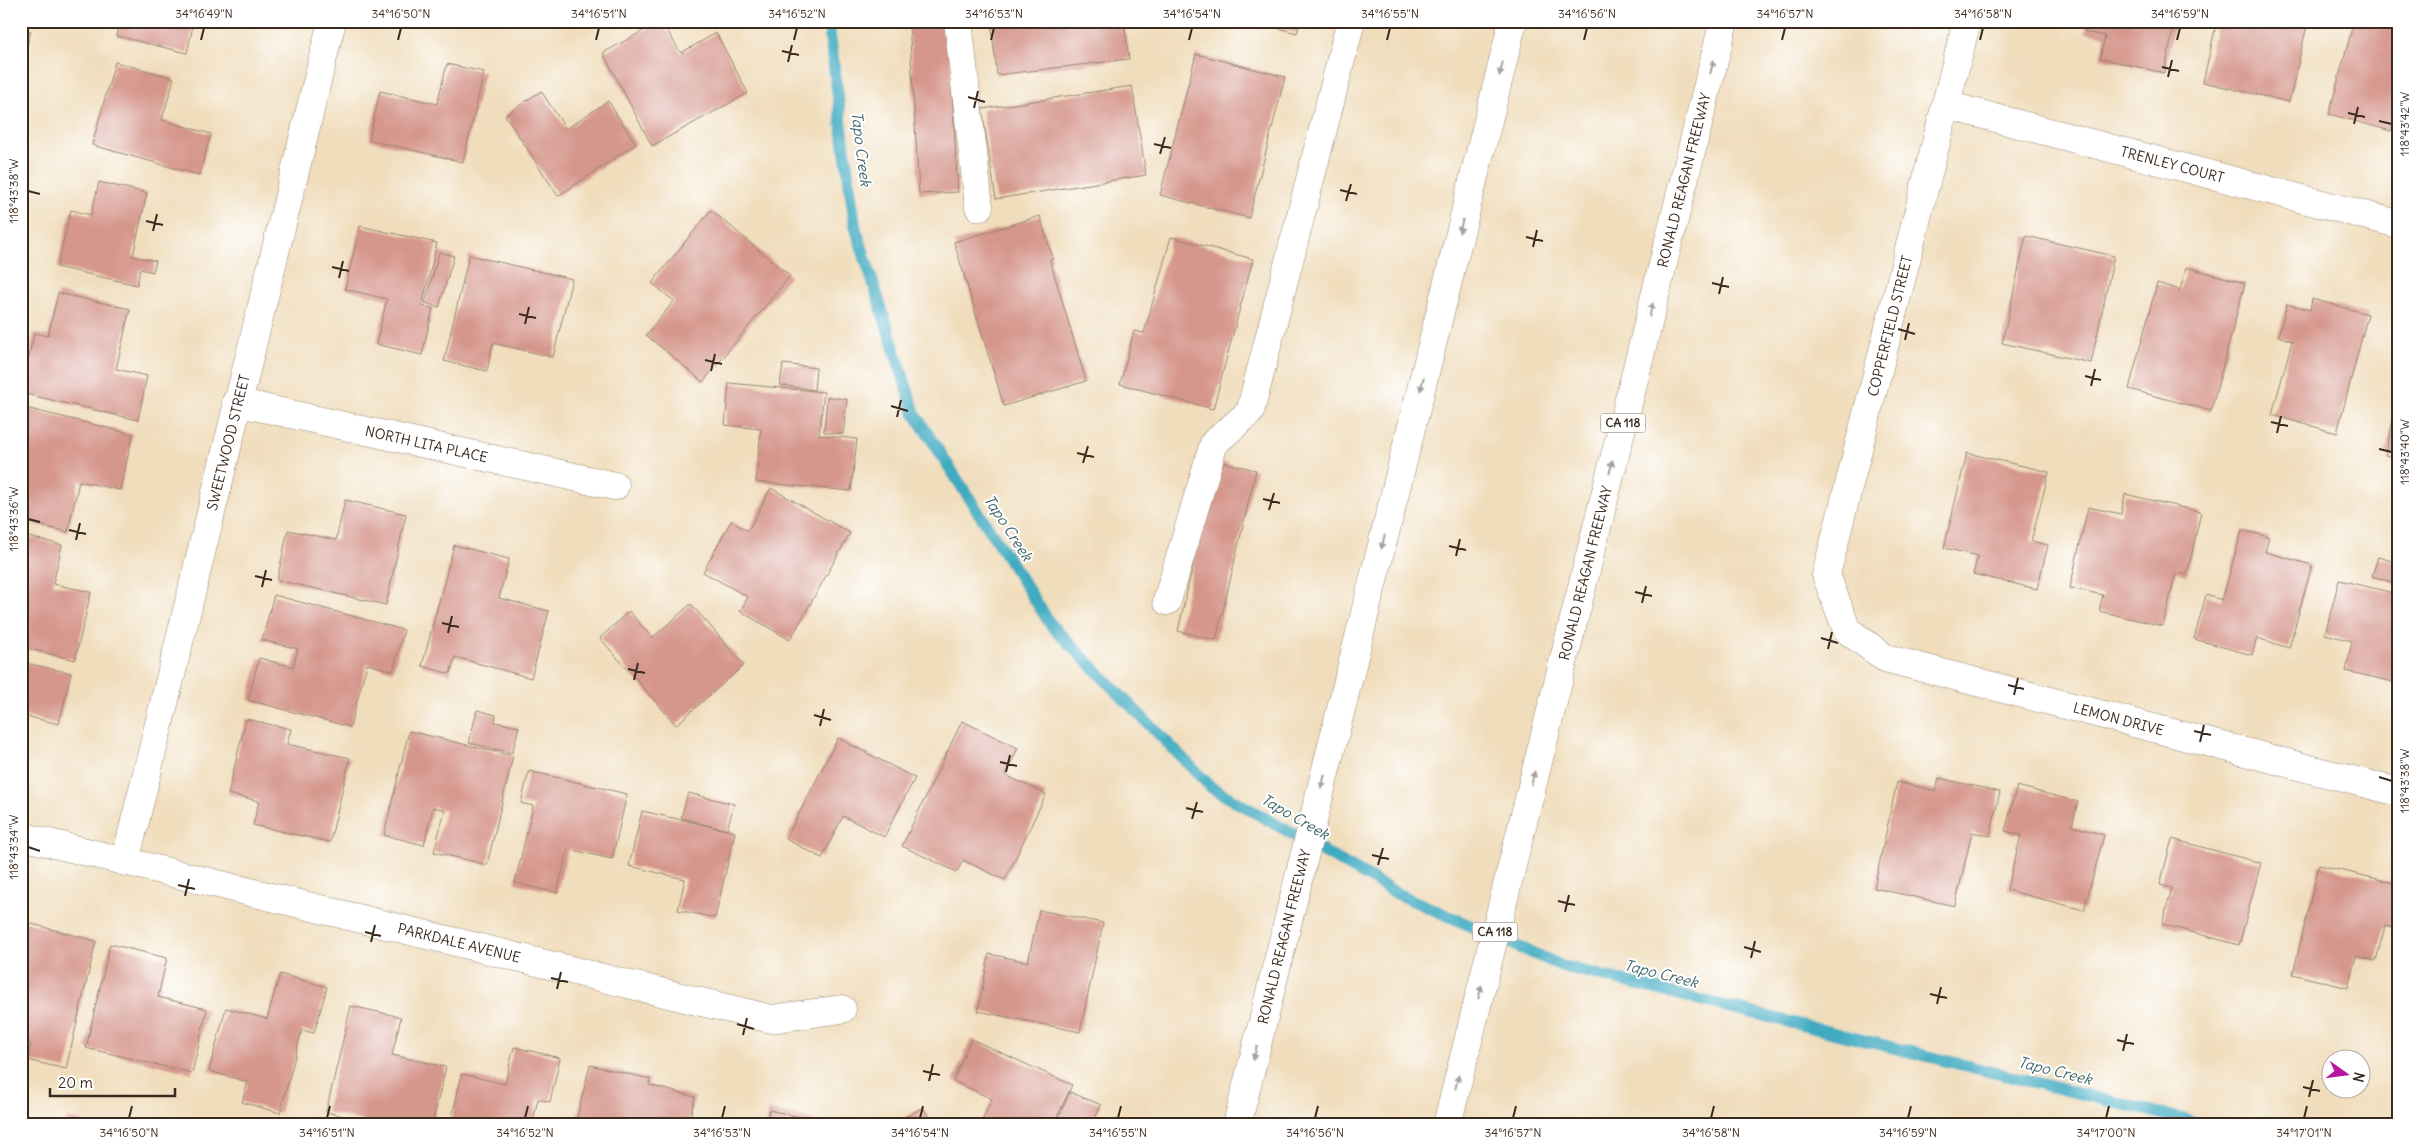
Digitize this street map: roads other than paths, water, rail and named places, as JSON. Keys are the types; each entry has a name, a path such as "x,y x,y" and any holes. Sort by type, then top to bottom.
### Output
{"main road":[{"name":"SWEETWOOD STREET","path":"124,862 236,402 332,21"},
{"path":"958,21 980,207"},
{"path":"1167,601 1214,443 1250,412 1351,21"},
{"name":"RONALD REAGAN FREEWAY","path":"1237,1125 1513,21"},
{"name":"RONALD REAGAN FREEWAY","path":"1446,1125 1724,21"},
{"name":"COPPERFIELD STREET","path":"1847,630 1826,575 1966,21"},
{"name":"TRENLEY COURT","path":"1946,105 2398,224"},
{"name":"NORTH LITA PLACE","path":"236,402 615,486"},
{"name":"LEMON DRIVE","path":"1847,630 1885,658 2398,792"},
{"name":"PARKDALE AVENUE","path":"21,836 771,1019 842,1009"}],"waterway":[{"name":"Tapo Creek","path":"828,21 855,226 915,414 1051,625 1212,788 1398,894 1562,966 2207,1125"}]}
